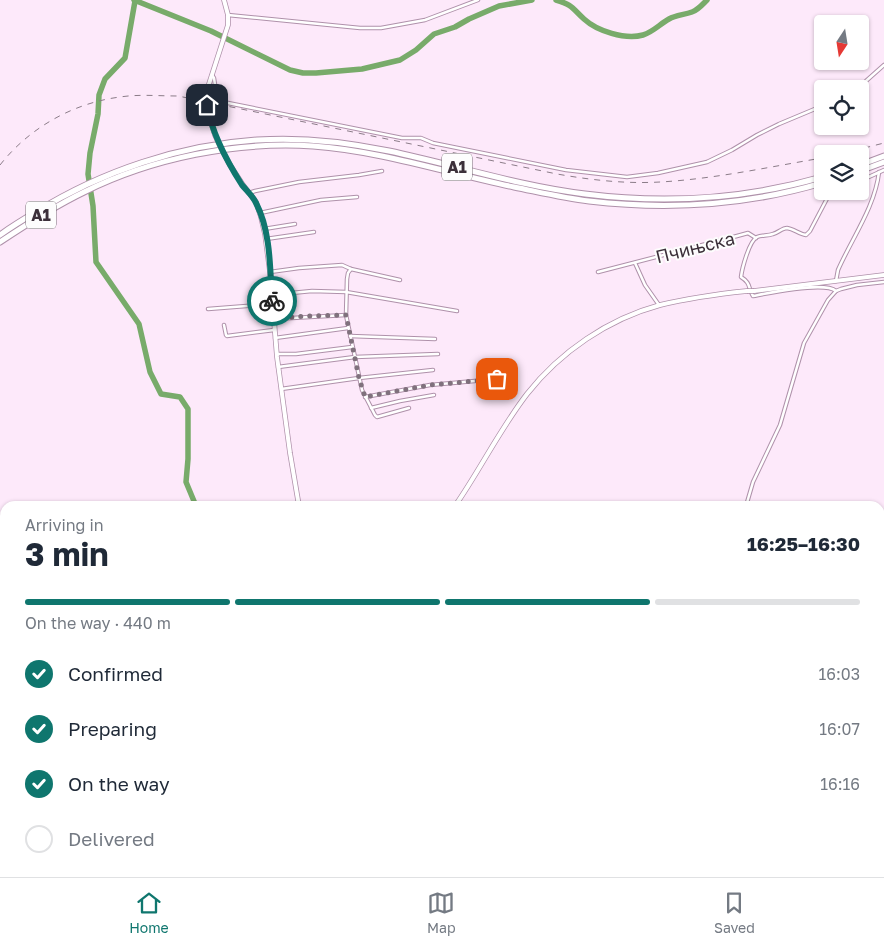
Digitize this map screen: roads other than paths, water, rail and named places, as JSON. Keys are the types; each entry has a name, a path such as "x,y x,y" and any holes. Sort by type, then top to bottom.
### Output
{"highway":[{"name":"A1","path":"0,235 48,204 134,165 209,146 274,139 354,144 512,181 568,192 628,198 682,199 709,197 761,190 814,179"},
{"name":"A1","path":"95,183 199,154 279,145 313,146 369,153 513,187 589,201 632,205 691,205 768,196 814,185"},
{"path":"869,161 884,156"},
{"path":"869,168 884,162"},
{"name":"A1","path":"0,242 83,189"}],"main road":[{"path":"224,0 228,16 227,28 207,95 208,108 210,120 221,148 230,165 256,202 260,212 270,272 276,354 298,501"},
{"path":"458,501 516,410 544,374 572,349 602,330 633,314 690,299 884,275"}],"street":[{"path":"228,16 360,28 381,28 425,20 478,0"},
{"path":"867,80 884,65"},
{"path":"212,75 217,98 223,102 402,138 421,138 434,143 566,170 627,177 658,173 707,162 732,150 757,134 814,109"},
{"path":"869,177 884,170"},
{"path":"249,193 299,182 382,171"},
{"path":"836,281 838,270 872,201 879,172"},
{"path":"260,212 321,200 357,197"},
{"name":"Пчињска","path":"598,272 748,234 756,238 782,229 790,229 806,235 826,200"},
{"path":"264,230 295,224"},
{"path":"266,239 314,232"},
{"path":"756,238 748,250 741,274 741,277 747,282 752,295 821,287 833,288 836,291"},
{"name":"Пчињска","path":"635,263 645,285 659,306"},
{"path":"270,272 342,265 351,269 400,280"},
{"path":"351,269 348,273 346,315 359,378 365,397 377,417 409,408"},
{"path":"747,501 753,482 780,424 804,343 825,305 836,291 850,286 884,282"},
{"path":"272,295 312,291 346,292 457,311"},
{"path":"208,309 272,304"},
{"path":"274,319 346,315"},
{"path":"224,325 226,335 228,336 274,330"},
{"path":"275,338 348,328"},
{"path":"350,336 435,339"},
{"path":"276,354 352,346"},
{"path":"278,367 355,357 438,354"},
{"path":"281,389 433,370"},
{"path":"365,397 430,385 497,379"},
{"path":"371,408 434,395"},
{"path":"669,877 686,877"}],"waterway":[{"path":"134,0 211,31 290,70 303,73 362,69 400,60 416,50 434,34 455,27 499,6 532,0"},
{"path":"556,0 569,5 596,27 604,31 628,36 647,34 672,18 694,11 707,0"},
{"path":"135,1 125,58 105,79 99,95 98,114 90,153 88,174 93,206 96,262 139,324 150,372 161,394 180,397 188,409 186,482 194,501"}],"railway":[{"path":"0,165 24,140 38,129 69,111 103,100 141,95 178,96 557,174 608,181 647,182 701,178 814,159"},
{"path":"869,147 884,143"}]}
